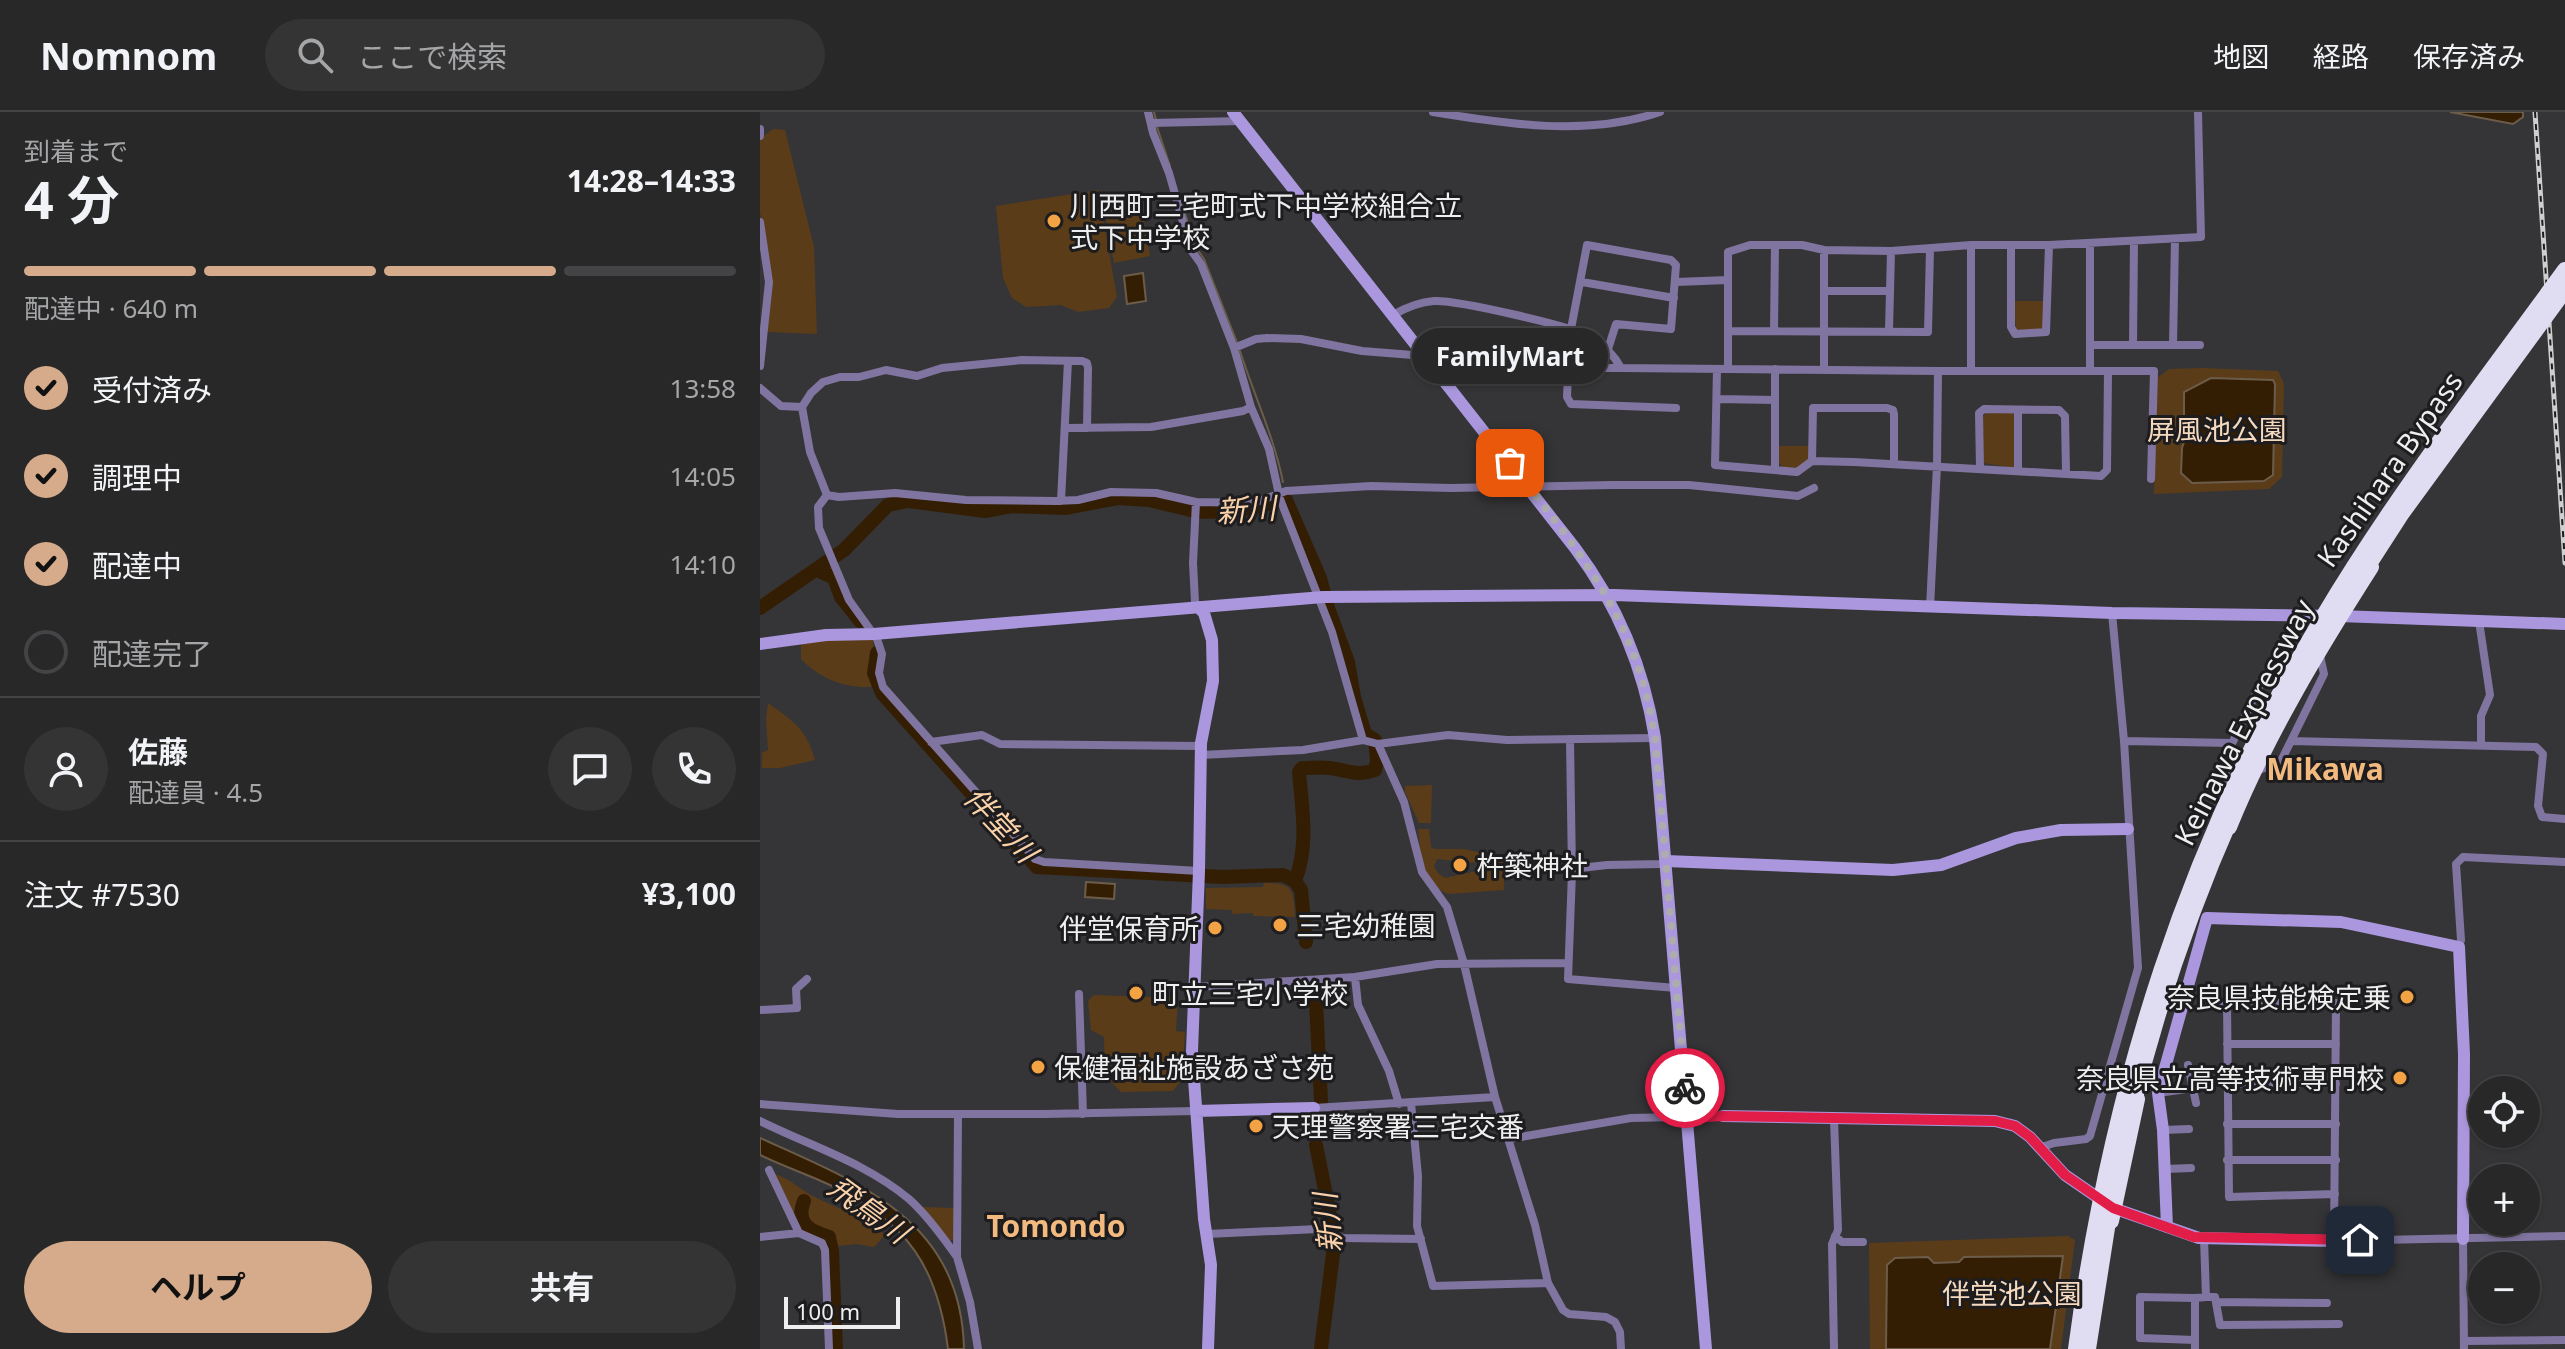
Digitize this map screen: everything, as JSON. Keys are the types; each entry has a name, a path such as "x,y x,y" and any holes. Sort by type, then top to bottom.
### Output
{"highway":[{"name":"Kashihara Bypass","path":"2089,1349 2113,1208 2140,1087 2194,916 2234,817 2339,616 2459,426 2563,273"},
{"name":"Keinawa Expressway","path":"2075,1349 2101,1198 2127,1083 2148,1006 2181,910 2219,818 2272,709 2349,574 2393,507 2563,273"},
{"name":"Keinawa Expressway","path":"2089,1349 2111,1200 2146,1056 2191,915 2247,782 2280,714 2360,578 2563,273"},
{"name":"Kashihara Bypass","path":"2075,1349 2098,1199 2146,1005 2179,910 2228,789 2287,674 2391,505 2565,300"}],"street":[{"path":"1148,112 1191,250 1201,264 1234,348 1251,407 1269,449 1280,494 1323,597 1363,740"},
{"path":"1433,112 1509,123 1560,126 1610,122 1660,112"},
{"path":"1728,369 1728,252 1750,245 1891,251 2201,237 2198,112"},
{"path":"1151,123 1237,117 1592,571 1626,634 1645,686 1655,738 1706,1349"},
{"path":"760,129 760,136"},
{"path":"760,222 769,282 760,366"},
{"path":"2173,345 2175,239"},
{"path":"2133,345 2134,241"},
{"path":"2090,243 2090,371"},
{"path":"1571,329 1587,245 1671,260 1676,265 1671,329 1616,324 1608,349"},
{"path":"1774,330 1775,245"},
{"path":"1971,245 1971,370"},
{"path":"2011,245 2011,327 2015,334 2046,332 2049,245"},
{"path":"1728,331 1928,332 1930,249"},
{"path":"1824,250 1824,369"},
{"path":"1889,331 1891,251"},
{"path":"1676,282 1728,280"},
{"path":"1582,282 1674,298"},
{"path":"1824,291 1889,291"},
{"path":"1393,315 1433,301 1455,303 1571,329 1591,337 1608,349 1621,368"},
{"path":"1234,348 1267,338 1425,356"},
{"path":"2090,345 2200,345"},
{"path":"827,495 810,452 802,407 823,382 840,377 859,377 886,370 917,376 942,368 1022,360 1087,363 1087,428"},
{"path":"1061,501 1068,361"},
{"path":"1676,408 1571,404 1567,397 1568,374 1574,368 2154,371 2151,479"},
{"path":"1717,369 1715,465 1797,472 1812,461 1894,463 2101,476 2107,470 2108,371"},
{"path":"1775,369 1775,470"},
{"path":"1930,608 1938,371"},
{"path":"760,388 781,406 802,407"},
{"path":"1717,399 1775,400"},
{"path":"1066,428 1173,424 1251,407"},
{"path":"1812,461 1813,408 1887,408 1894,414 1894,463"},
{"path":"1980,468 1979,413 1984,409 2063,412 2066,473"},
{"path":"2018,410 2018,471"},
{"path":"827,495 895,493 966,500 1061,501 1111,492 1156,493 1196,502 1254,503 1286,491 1371,486 1689,485 1798,496 1814,488"},
{"path":"827,495 818,507 819,528 849,600 874,634 882,654 879,673 883,687 1035,859 1199,875"},
{"path":"1196,502 1195,602 1204,613 1212,640 1213,681 1201,750 1192,1051 1211,1265 1208,1349"},
{"path":"760,644 826,635 874,634 1323,597 1607,595 1930,608 2321,615 2565,624"},
{"path":"2039,1148 2090,1136 2138,968 2124,741 2112,613"},
{"path":"2479,621 2490,695 2481,716 2481,744"},
{"path":"2256,771 2278,763 2291,741 2324,674 2319,650"},
{"path":"2228,789 2225,762 2261,683 2269,676 2287,674"},
{"path":"931,742 982,735 1000,744 1303,750 1363,740 1378,744 1448,735 1507,740 1655,738"},
{"path":"1570,739 1568,979 1676,988"},
{"path":"2124,741 2232,743"},
{"path":"2291,741 2536,747 2543,754 2538,806 2542,817 2565,819"},
{"path":"1378,744 1404,802 1422,872 1447,907 1464,964 1495,1097 1535,1225 1548,1283 1563,1310 1569,1314 1606,1317 1615,1322 1620,1332 1621,1349"},
{"path":"1571,869 1662,864 1666,861 1893,870 1941,865 2016,838 2061,830 2128,829"},
{"path":"2565,862 2463,857 2456,864 2464,1054 2464,1345 2565,1340"},
{"path":"2167,1227 2163,1130 2158,1093 2207,918 2341,922 2459,947"},
{"path":"1196,987 1355,977 1437,964 1568,963"},
{"path":"1355,977 1358,1005 1389,1071 1399,1104"},
{"path":"760,1010 797,1008 796,989 807,979"},
{"path":"1079,994 1083,1114"},
{"path":"2208,1003 2336,1003 2334,1241"},
{"path":"2227,1003 2229,1197 2335,1194"},
{"path":"2227,1044 2336,1044"},
{"path":"2188,1065 2196,1103"},
{"path":"2227,1083 2336,1084"},
{"path":"2158,1093 2193,1088"},
{"path":"760,1104 898,1114 1083,1114 1314,1108 1495,1097"},
{"path":"1411,1103 1418,1176 1417,1226 1433,1286 1548,1283"},
{"path":"958,1114 957,1257 970,1302 978,1349"},
{"path":"1509,1139 1631,1118 1723,1116 1995,1121 2015,1126 2030,1137 2065,1175 2113,1208 2204,1238 2334,1241 2565,1236"},
{"path":"1834,1119 1838,1230 1832,1244 1834,1349"},
{"path":"760,1121 853,1163 889,1185 921,1212 957,1257"},
{"path":"2227,1124 2336,1124"},
{"path":"2163,1130 2189,1129"},
{"path":"2227,1160 2336,1160"},
{"path":"2165,1169 2191,1168"},
{"path":"769,1170 799,1233"},
{"path":"1207,1234 1318,1229 1343,1238 1421,1239"},
{"path":"760,1237 799,1233 822,1243 825,1250 829,1349"},
{"path":"1835,1236 1842,1242 1863,1242"},
{"path":"2204,1238 2206,1297"},
{"path":"2195,1298 2195,1344 2140,1338 2140,1297 2215,1297 2220,1325 2339,1324"},
{"path":"2216,1302 2327,1303"},
{"path":"2150,1338 2150,1349"}],"green space":[{"path":"773,129 785,130 814,247 817,334 767,332 765,234 760,213 760,139"},
{"path":"1098,190 1117,297 1109,308 1078,312 1061,305 1026,307 1012,298 1003,278 996,206"},
{"path":"1139,193 1150,256 1114,263 1102,200"},
{"path":"2014,301 2044,301 2044,326 2040,331 2016,331"},
{"path":"1556,329 1587,339 1613,360 1561,360"},
{"name":"屏風池公園","path":"2169,369 2278,371 2284,384 2282,477 2269,489 2154,494 2157,378"},
{"path":"1987,412 2013,413 2016,416 2015,468 1983,463 1983,417"},
{"path":"1778,446 1809,446 1808,460 1796,469 1783,468 1778,461"},
{"path":"873,639 873,684 870,687 851,686 832,680 801,659 801,644"},
{"path":"768,703 798,727 808,740 815,760 780,768 762,768 762,753 768,750"},
{"path":"1432,785 1431,823 1419,823 1405,786"},
{"path":"1418,829 1429,829 1431,847 1434,849 1464,849 1504,858 1504,890 1449,894 1440,890 1424,868","holes":["1437,859 1478,863 1481,870 1445,878 1434,866"]},
{"path":"1264,883 1281,885 1290,890 1295,917 1253,916 1253,913 1232,914 1232,910 1206,909 1206,888 1263,887"},
{"path":"1094,995 1178,998 1176,1031 1185,1032 1182,1079 1173,1091 1121,1092 1105,1075 1104,1037 1091,1030 1088,1001"},
{"path":"774,1174 860,1218 885,1235 874,1247 856,1244 838,1246 808,1234 796,1221"},
{"path":"922,1207 955,1208 954,1240 949,1240"},
{"name":"伴堂池公園","path":"2068,1236 2075,1240 2061,1349 1870,1349 1869,1243"}],"shaded area":[{"path":"2450,112 2523,112 2523,117 2513,124"},
{"path":"1143,273 1146,301 1127,304 1124,276"},
{"path":"2211,378 2273,380 2273,475 2264,481 2192,483 2181,473 2184,392"},
{"path":"1086,882 1115,884 1114,899 1085,897"},
{"path":"760,1138 868,1191 898,1212 925,1237 945,1268 958,1305 964,1349 948,1349 943,1320 927,1272 900,1233 860,1201 760,1155"},
{"name":"伴堂池公園","path":"2063,1256 2050,1349 1886,1349 1887,1265 1895,1258 1928,1257 1934,1263 1959,1262 1964,1257"}],"waterway":[{"path":"1154,112 1156,120"},
{"path":"1157,127 1170,166"},
{"path":"1184,210 1195,246 1204,259 1238,345"},
{"path":"1240,351 1283,482"},
{"name":"新川","path":"760,608 844,550 888,505 908,501 985,511 1012,506 1065,508 1118,498 1149,500 1199,512 1237,511 1286,500 1320,578 1348,662 1365,734 1375,740 1377,761 1375,770 1363,773 1322,768 1302,768 1299,772 1303,841 1295,881"},
{"name":"伴堂川","path":"817,570 834,578 841,597 860,621"},
{"name":"伴堂川","path":"877,653 874,673 882,693 1037,867 1223,877 1283,875 1295,881"},
{"name":"新川","path":"1295,881 1301,890 1306,942"},
{"name":"新川","path":"1315,982 1321,1101"},
{"name":"新川","path":"1316,1145 1334,1246 1321,1349"},
{"path":"804,1201 803,1221 816,1232 829,1237 836,1349"}],"railway":[{"path":"2535,112 2565,563"}],"way so far":[{"path":"1510,463 1607,595 1626,634 1645,686 1655,738 1685,1088"}],"place":[{"name":"川西町三宅町式下中学校組合立 式下中学校","path":"1054,221"},
{"name":"FamilyMart","path":"1510,463"},
{"name":"杵築神社","path":"1460,865"},
{"name":"三宅幼稚園","path":"1280,925"},
{"name":"伴堂保育所","path":"1215,928"},
{"name":"町立三宅小学校","path":"1136,993"},
{"name":"奈良県技能検定乗","path":"2407,997"},
{"name":"保健福祉施設あざさ苑","path":"1038,1067"},
{"name":"奈良県立高等技術専門校","path":"2400,1078"},
{"name":"天理警察署三宅交番","path":"1256,1126"}],"district":[{"name":"Mikawa","path":"2325,768"},
{"name":"Tomondo","path":"1056,1225"}],"route":[{"path":"1685,1088 1688,1118 1995,1121 2015,1126 2030,1137 2065,1175 2113,1208 2194,1237 2360,1240"}],"water label":[{"name":"飛鳥川","path":"869,1209"}]}
